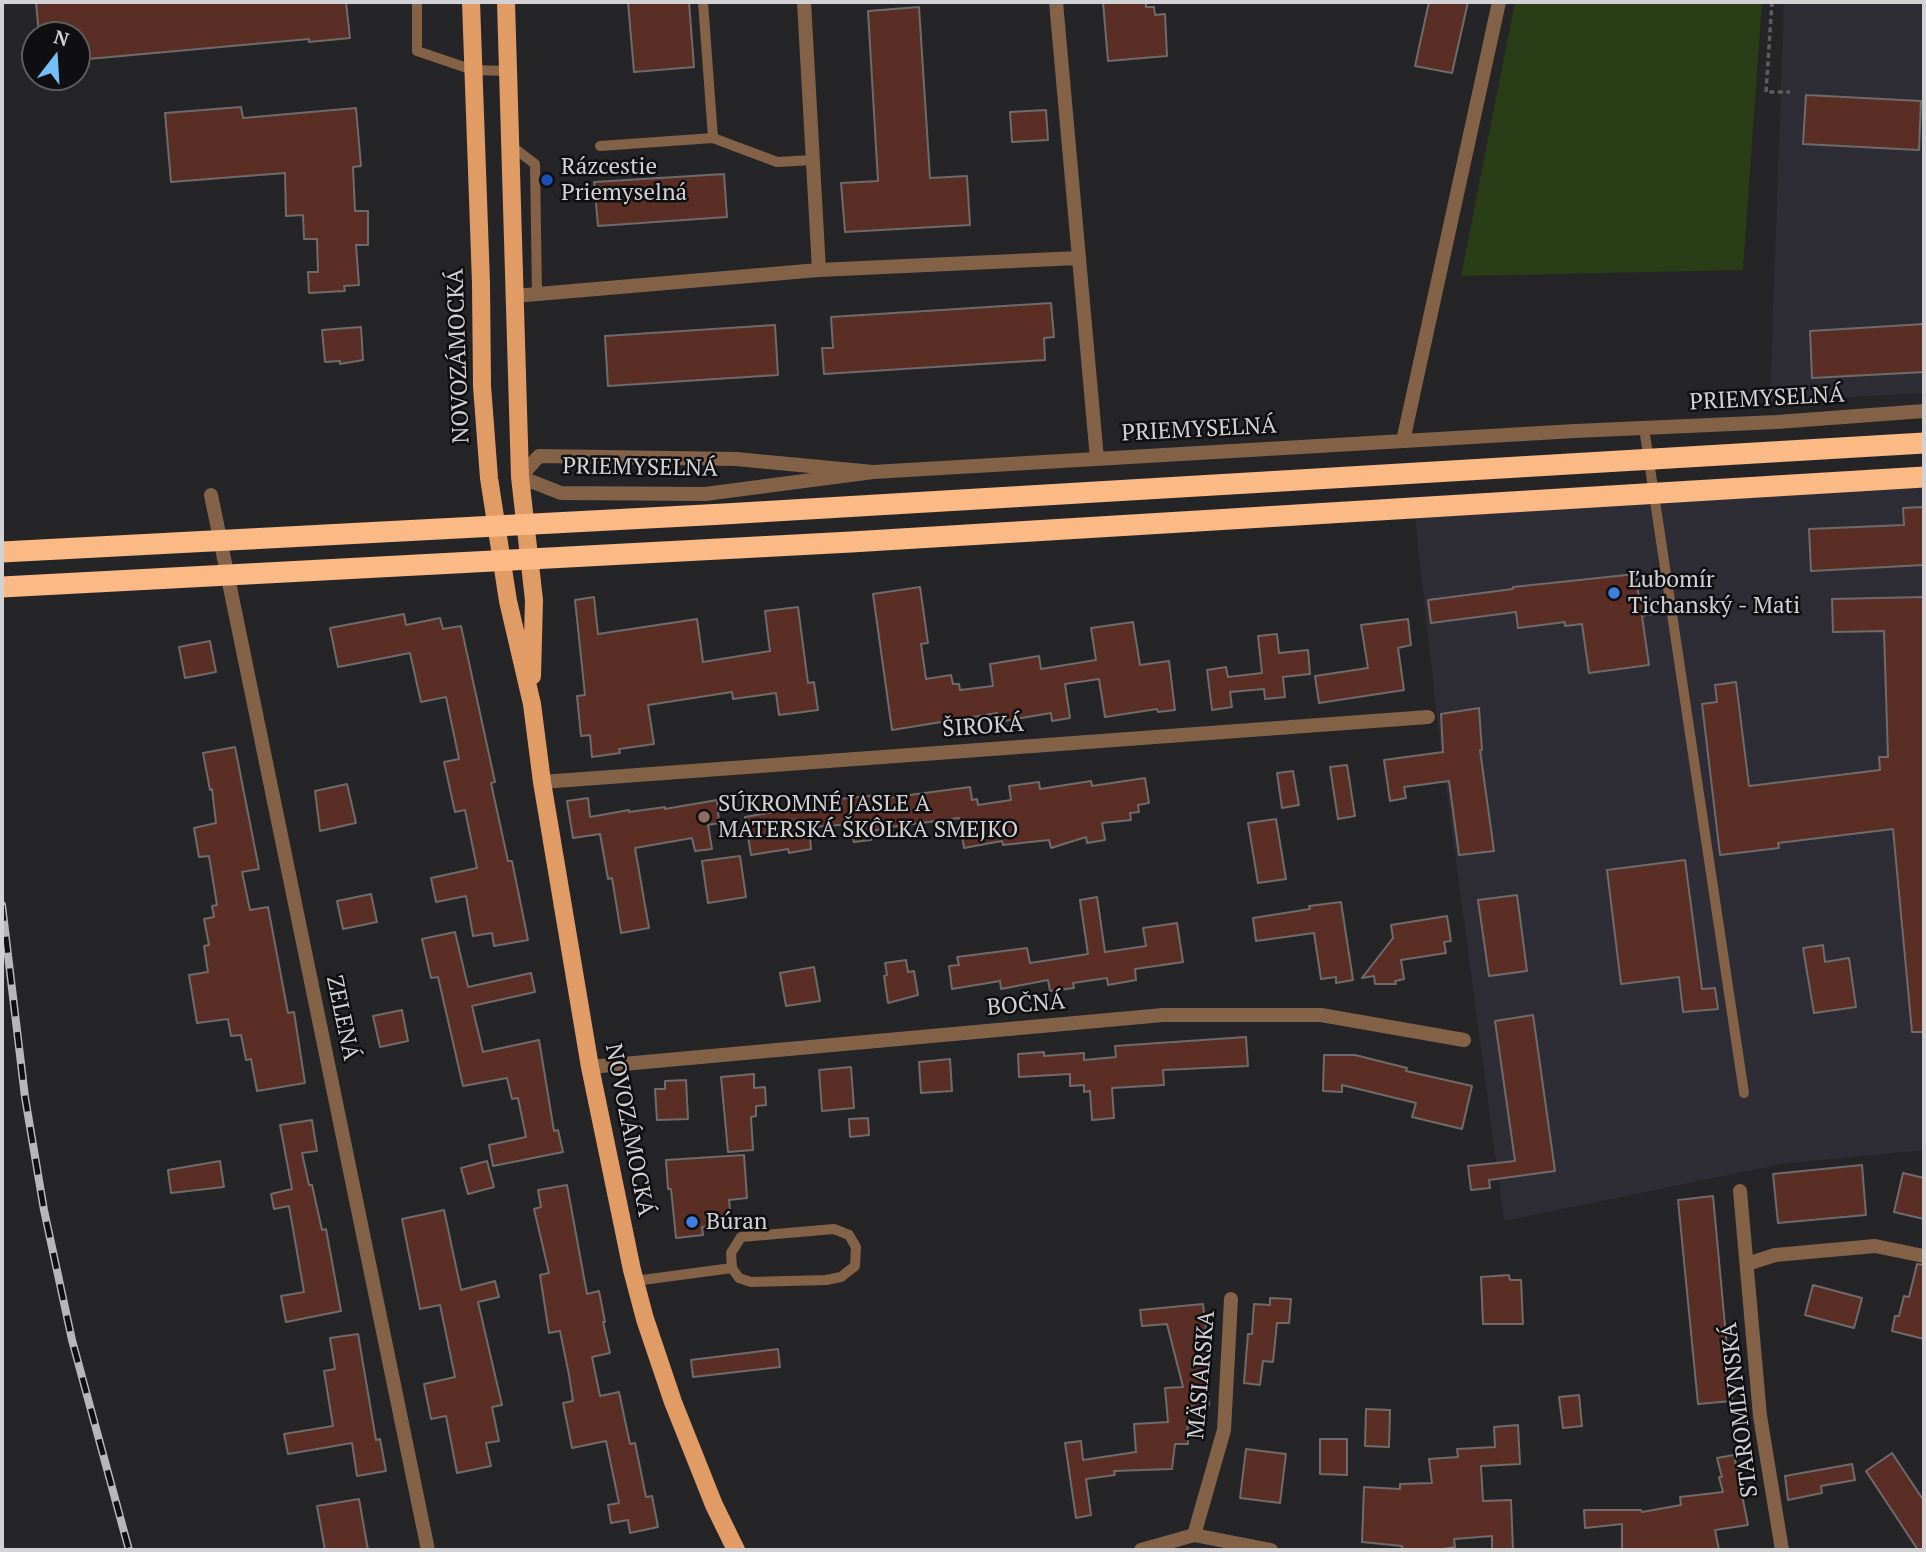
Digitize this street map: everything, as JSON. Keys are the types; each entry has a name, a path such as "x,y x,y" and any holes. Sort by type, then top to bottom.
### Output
{"highway":[{"path":"2,552 775,511 1924,443"},
{"path":"2,587 851,542 1924,477"}],"main road":[{"name":"NOVOZÁMOCKÁ","path":"471,2 482,386 489,478 508,601 531,704 541,782 579,990 590,1067 635,1281 645,1320 673,1402 714,1505 736,1550"},
{"name":"NOVOZÁMOCKÁ","path":"506,2 520,477 534,600 531,704"},
{"path":"489,478 520,477"}],"street":[{"path":"804,2 818,270"},
{"path":"1056,2 1097,459"},
{"path":"1403,441 1499,2"},
{"path":"514,296 818,270 1078,258"},
{"name":"PRIEMYSELNÁ","path":"873,472 736,460 540,456 520,477 561,493 705,494 873,472 1777,422 1924,411"},
{"name":"ZELENÁ","path":"211,495 428,1550"},
{"name":"ŠIROKÁ","path":"541,782 1428,717"},
{"name":"BOČNÁ","path":"590,1067 1163,1015 1321,1015 1464,1040"},
{"name":"STAROMLYNSKÁ","path":"1740,1191 1760,1416 1782,1550"},
{"path":"1746,1264 1774,1255 1875,1246 1924,1256"},
{"name":"MÄSIARSKA","path":"1194,1535 1224,1430 1231,1299"},
{"path":"1141,1550 1194,1535 1271,1550"}],"lane":[{"path":"417,2 417,51 474,70 507,71"},
{"path":"703,2 713,138"},
{"path":"600,146 713,138 777,162 813,160"},
{"path":"509,144 535,164 537,294"},
{"path":"1644,428 1744,1093"},
{"path":"834,1229 849,1235 856,1247 855,1266 834,1279 751,1282 738,1278 732,1268 731,1253 741,1237 834,1229"},
{"path":"635,1281 732,1268"}],"path":[{"path":"1772,2 1766,92 1790,92"}],"shaded area":[{"path":"1784,2 1924,2 1924,393 1770,401"},
{"path":"1924,477 1924,1150 1781,1164 1504,1221 1438,725 1414,509"}],"green space":[{"path":"1515,2 1762,2 1743,270 1461,276"}],"building":[{"path":"36,2 346,2 350,38 309,42 309,39 91,59 91,21 38,21"},
{"path":"628,2 689,2 694,67 634,72"},
{"path":"1103,2 1146,2 1146,7 1154,7 1155,15 1165,14 1167,56 1108,61"},
{"path":"1429,2 1468,2 1452,73 1415,66"},
{"path":"919,7 930,178 967,176 970,225 845,232 841,183 878,181 868,11"},
{"path":"1806,95 1921,101 1919,150 1803,144"},
{"path":"241,107 243,118 356,108 361,166 353,167 355,211 368,211 368,245 356,245 359,285 344,286 345,291 309,293 308,272 318,272 317,239 304,239 303,215 286,216 285,173 171,182 165,113"},
{"path":"1046,110 1048,140 1012,142 1010,112"},
{"path":"724,174 727,217 598,226 594,182"},
{"path":"1051,303 1054,337 1044,338 1045,360 824,374 822,348 833,348 831,317"},
{"path":"1924,324 1924,372 1812,378 1810,331"},
{"path":"775,325 778,375 608,386 605,336"},
{"path":"361,327 363,360 340,364 340,361 325,362 322,330"},
{"path":"1924,507 1924,565 1811,571 1809,529 1904,525 1903,508"},
{"path":"1636,574 1639,598 1649,597 1652,614 1642,616 1649,665 1589,673 1582,624 1565,626 1565,622 1518,628 1516,612 1431,623 1428,600 1513,587"},
{"path":"920,587 928,643 921,644 926,679 951,675 953,684 959,684 960,690 993,686 990,664 1039,656 1041,669 1096,660 1091,628 1133,622 1140,665 1169,661 1175,710 1158,712 1157,709 1105,717 1099,679 1065,684 1070,718 1052,721 1051,713 998,722 997,713 892,730 873,594"},
{"path":"594,597 598,634 697,619 703,662 770,651 765,611 798,607 808,683 814,682 818,710 779,715 776,693 733,699 732,692 648,705 654,744 619,749 620,753 592,757 590,735 581,736 577,696 585,695 575,600"},
{"path":"1924,597 1924,1032 1912,1032 1893,829 1778,843 1779,848 1720,855 1702,704 1717,702 1715,685 1736,682 1749,786 1880,770 1879,757 1888,757 1884,631 1833,632 1832,599"},
{"path":"404,614 406,625 440,618 443,629 461,626 495,782 491,783 508,861 512,861 528,940 494,946 492,933 473,936 466,896 436,902 431,878 477,868 465,810 455,812 444,762 459,759 446,697 421,702 410,653 338,667 330,628"},
{"path":"1408,619 1411,645 1398,648 1404,690 1319,703 1315,676 1368,668 1361,625"},
{"path":"1277,634 1279,653 1308,650 1310,674 1283,677 1285,697 1265,699 1264,689 1230,692 1232,707 1212,710 1207,670 1226,667 1228,677 1262,673 1258,636"},
{"path":"210,641 216,672 185,678 179,647"},
{"path":"1479,708 1480,750 1494,851 1459,855 1449,781 1404,787 1406,798 1390,801 1384,760 1443,752 1441,714"},
{"path":"235,747 259,869 242,872 250,910 268,907 288,1013 294,1012 305,1083 257,1091 251,1059 246,1060 241,1035 231,1036 228,1019 197,1023 189,975 208,972 204,946 209,945 204,919 214,917 212,906 217,905 209,856 199,857 194,828 216,823 212,789 210,790 203,753"},
{"path":"1347,765 1355,816 1338,819 1330,767"},
{"path":"1293,771 1299,805 1282,808 1277,773"},
{"path":"1145,778 1149,803 1138,805 1139,812 1130,813 1131,820 1102,823 1105,840 1087,843 1086,837 1051,848 1049,840 1003,845 1002,841 964,848 959,818 884,828 870,832 871,840 854,842 851,824 815,827 816,837 810,837 811,849 789,853 788,849 751,855 745,817 797,808 797,803 879,795 879,799 970,787 972,800 977,799 978,805 1011,800 1009,786 1039,782 1040,789 1091,781 1092,786"},
{"path":"347,784 356,823 320,831 315,791"},
{"path":"588,798 590,817 717,800 719,823 708,825 712,849 695,851 692,838 635,848 649,928 621,933 612,878 608,879 600,834 573,838 567,801"},
{"path":"1276,819 1286,879 1258,883 1248,823"},
{"path":"740,856 746,897 708,903 702,861"},
{"path":"1685,860 1702,989 1715,988 1718,1009 1683,1012 1679,977 1621,984 1607,870"},
{"path":"371,894 377,922 343,929 337,901"},
{"path":"1517,895 1527,971 1489,976 1478,900"},
{"path":"1097,897 1105,952 1146,946 1143,928 1177,923 1183,962 1135,969 1136,980 1108,985 1107,978 1073,983 1074,988 1050,991 1048,980 1001,989 1000,981 952,989 949,966 959,965 957,957 1027,948 1030,963 1088,954 1080,900"},
{"path":"1341,902 1353,980 1336,983 1336,977 1321,979 1314,933 1256,941 1253,918"},
{"path":"1447,916 1451,941 1444,942 1446,953 1401,960 1404,979 1395,981 1396,984 1375,984 1374,976 1362,978 1393,938 1391,925"},
{"path":"455,932 468,987 531,973 535,992 472,1006 483,1052 539,1040 554,1131 558,1130 563,1152 493,1166 489,1145 526,1137 518,1098 512,1099 507,1078 463,1086 438,977 431,978 422,939"},
{"path":"1823,945 1825,962 1849,958 1856,1007 1814,1013 1803,948"},
{"path":"906,960 908,972 914,971 918,995 888,1003 885,963"},
{"path":"814,967 820,1001 786,1006 780,973"},
{"path":"402,1010 408,1041 380,1047 373,1016"},
{"path":"1533,1015 1555,1171 1489,1180 1490,1188 1471,1190 1468,1166 1515,1161 1495,1021"},
{"path":"1246,1037 1248,1066 1163,1070 1164,1085 1112,1088 1114,1118 1092,1120 1090,1091 1084,1092 1084,1085 1070,1086 1070,1074 1019,1077 1018,1054 1044,1052 1044,1056 1084,1053 1084,1060 1116,1057 1115,1046"},
{"path":"1324,1055 1355,1055 1407,1068 1406,1071 1472,1086 1462,1129 1412,1117 1416,1103 1342,1085 1342,1092 1323,1091"},
{"path":"950,1059 952,1091 921,1093 919,1062"},
{"path":"851,1067 854,1108 822,1111 819,1070"},
{"path":"754,1074 754,1088 765,1087 766,1105 756,1106 756,1116 751,1117 753,1150 728,1152 721,1077"},
{"path":"686,1080 688,1119 657,1120 655,1089 665,1089 665,1081"},
{"path":"868,1118 869,1135 850,1137 849,1119"},
{"path":"312,1120 317,1151 302,1153 322,1230 326,1229 341,1311 286,1322 281,1296 304,1292 289,1206 274,1209 271,1194 292,1189 280,1125"},
{"path":"744,1155 747,1198 729,1200 731,1220 716,1221 717,1226 702,1227 703,1235 676,1238 666,1160"},
{"path":"220,1161 224,1187 171,1193 168,1170"},
{"path":"487,1161 494,1187 468,1194 461,1168"},
{"path":"1862,1165 1866,1215 1778,1223 1773,1174"},
{"path":"1903,1173 1924,1178 1924,1219 1894,1212"},
{"path":"567,1185 587,1294 599,1291 610,1353 592,1357 600,1396 619,1392 630,1444 635,1443 646,1497 652,1496 658,1527 630,1533 628,1520 611,1523 608,1505 619,1503 606,1441 572,1448 563,1403 573,1401 569,1375 560,1331 549,1333 540,1275 549,1273 534,1209 541,1207 538,1190"},
{"path":"1713,1196 1732,1401 1698,1404 1678,1200"},
{"path":"444,1210 461,1290 495,1281 499,1297 478,1302 502,1405 492,1407 499,1441 486,1443 491,1466 457,1473 446,1416 431,1419 424,1384 455,1377 440,1305 420,1309 402,1219"},
{"path":"1917,1264 1924,1265 1924,1339 1892,1331 1904,1296 1909,1297"},
{"path":"1509,1275 1510,1280 1521,1280 1523,1324 1483,1324 1481,1277"},
{"path":"1813,1285 1862,1298 1854,1328 1805,1315"},
{"path":"1270,1298 1291,1299 1289,1323 1277,1323 1273,1362 1263,1361 1260,1385 1244,1383 1248,1334 1252,1334 1254,1304 1270,1305"},
{"path":"1203,1304 1210,1366 1205,1367 1209,1405 1187,1407 1188,1444 1175,1444 1172,1469 1114,1471 1115,1475 1086,1479 1091,1515 1076,1518 1065,1443 1081,1441 1083,1460 1136,1452 1134,1424 1168,1422 1165,1388 1183,1387 1167,1324 1142,1326 1140,1310"},
{"path":"358,1334 376,1440 380,1439 386,1471 357,1476 352,1443 288,1454 284,1434 333,1426 324,1371 335,1369 330,1338"},
{"path":"778,1349 780,1367 693,1377 691,1360"},
{"path":"1579,1395 1582,1426 1563,1428 1559,1397"},
{"path":"1366,1409 1390,1410 1389,1447 1365,1446"},
{"path":"1518,1425 1520,1464 1481,1466 1483,1501 1511,1500 1513,1550 1492,1550 1492,1536 1454,1539 1455,1547 1437,1550 1402,1549 1402,1546 1362,1542 1364,1487 1400,1489 1400,1484 1432,1483 1429,1459 1458,1457 1457,1449 1495,1447 1494,1427"},
{"path":"1320,1439 1347,1439 1347,1475 1320,1474"},
{"path":"1246,1449 1286,1454 1280,1503 1240,1498"},
{"path":"1892,1453 1924,1501 1924,1550 1918,1550 1866,1471"},
{"path":"1734,1455 1748,1525 1715,1530 1719,1550 1622,1550 1622,1524 1585,1528 1584,1510 1642,1512 1681,1505 1680,1497 1723,1492 1717,1458"},
{"path":"1852,1464 1855,1480 1821,1486 1822,1493 1788,1500 1785,1476"},
{"path":"359,1499 368,1550 325,1550 317,1506"}],"railway":[{"path":"2,905 25,1097 44,1210 72,1340 129,1550"}],"place":[{"name":"Rázcestie Priemyselná","path":"547,180"},
{"name":"Ľubomír Tichanský - Mati","path":"1614,593"},
{"name":"SÚKROMNÉ JASLE A MATERSKÁ ŠKÔLKA SMEJKO","path":"704,817"},
{"name":"Búran","path":"692,1222"}]}
